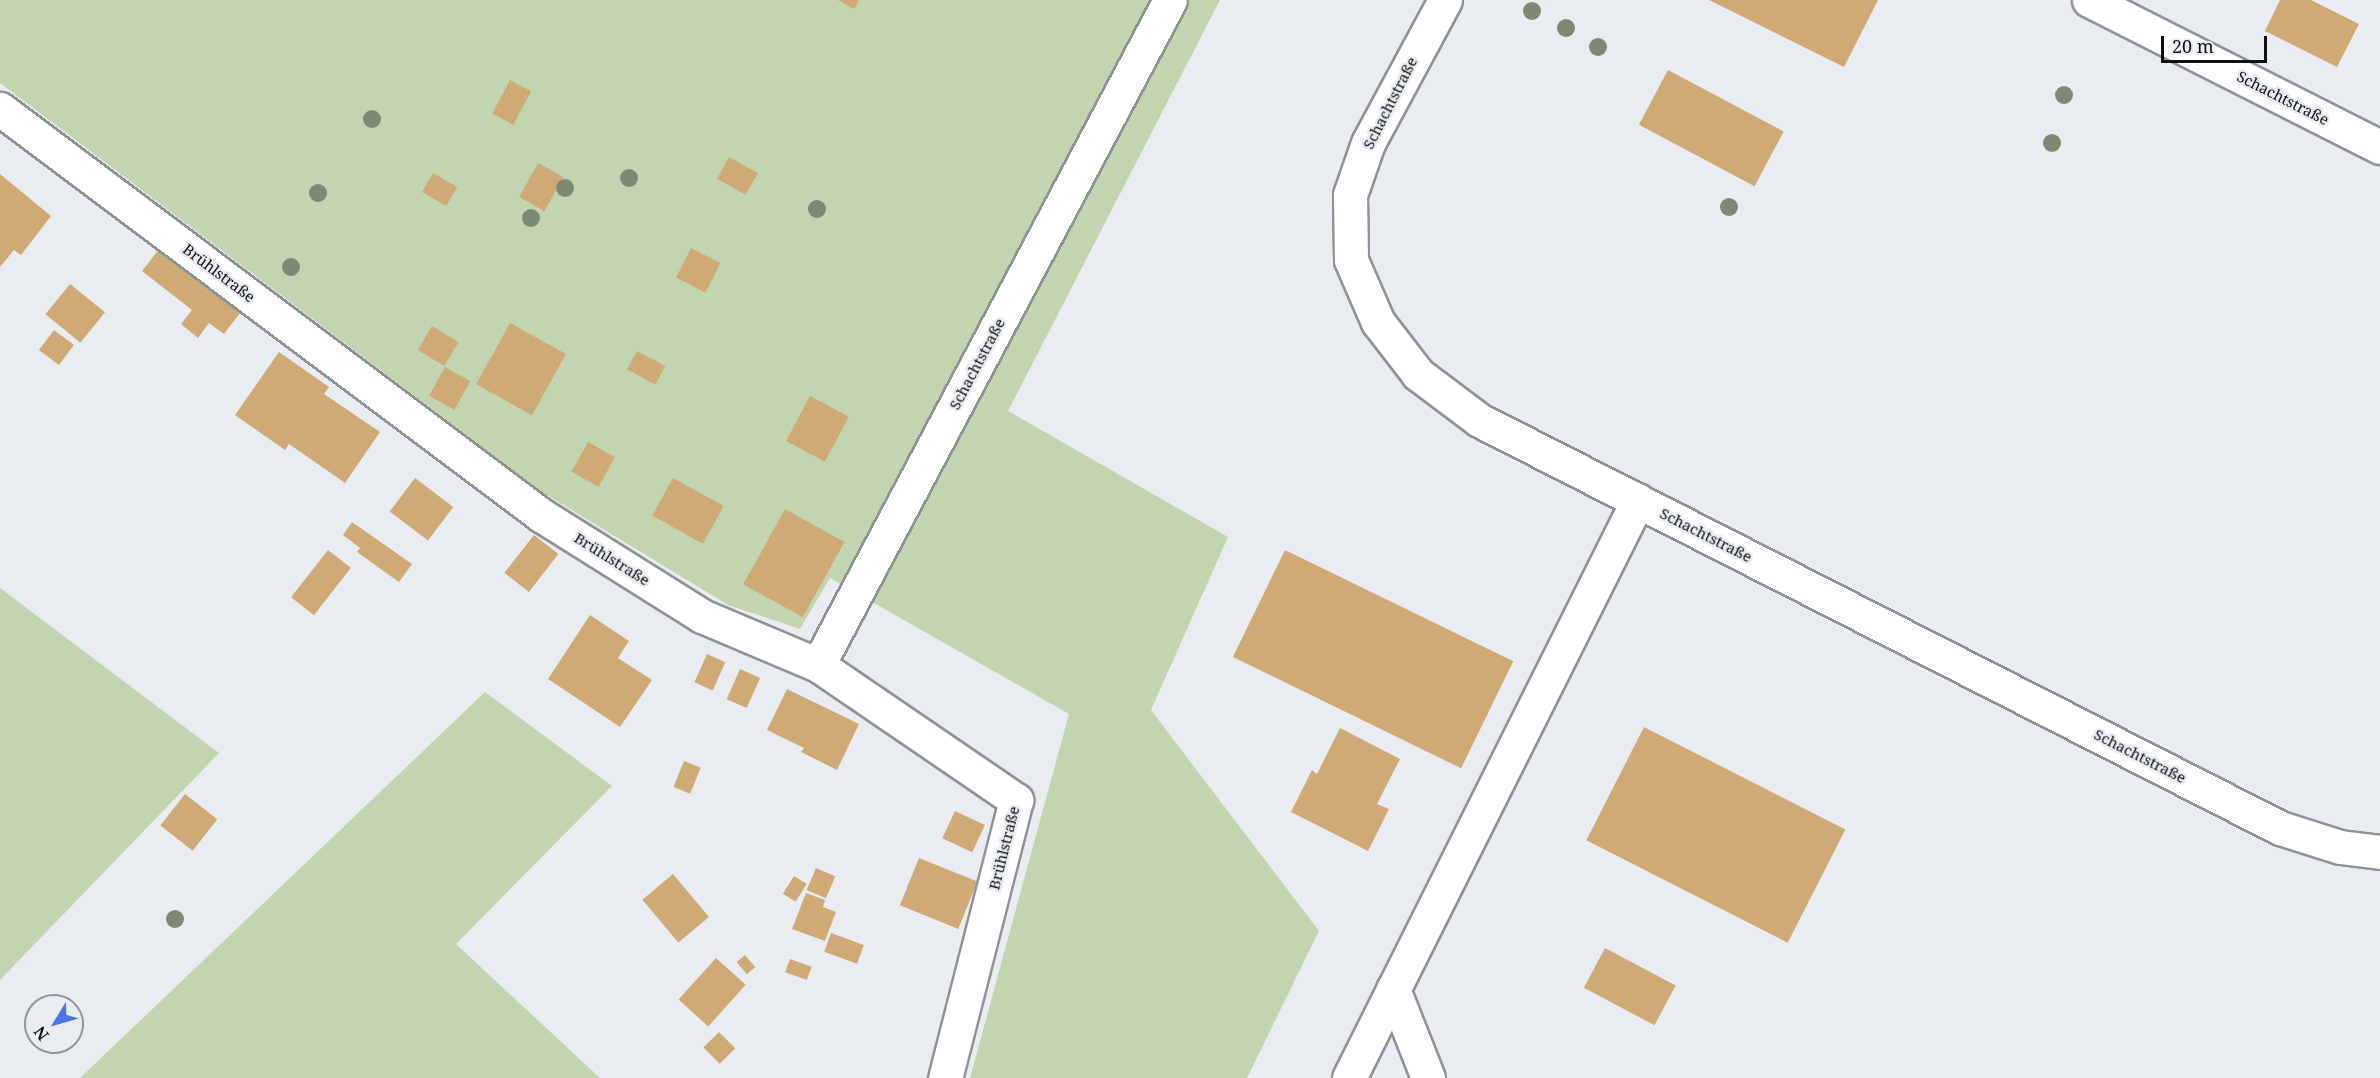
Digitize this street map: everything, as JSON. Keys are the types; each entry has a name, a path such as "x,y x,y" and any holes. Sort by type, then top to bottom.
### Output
{"street":[{"name":"Schachtstraße","path":"818,664 1170,0"},
{"name":"Schachtstraße","path":"1445,0 1368,143 1350,195 1351,260 1378,322 1418,374 1479,420 2280,828 2340,847 2380,852"},
{"name":"Schachtstraße","path":"2089,0 2380,147"},
{"name":"Brühlstraße","path":"0,109 541,514 702,615 818,664 1017,800 945,1078"},
{"path":"1349,1078 1638,500"},
{"path":"1393,989 1428,1078"}],"green space":[{"path":"0,0 1220,0 1008,411 1228,537 1151,710 1319,931 1247,1078 970,1078 1069,714 830,578 800,629 728,605 542,492 0,83"},
{"path":"0,588 219,753 0,980"},
{"path":"485,692 612,786 456,944 600,1078 80,1078"}],"building":[{"path":"838,0 859,0 854,9"},
{"path":"1709,0 1878,0 1844,67"},
{"path":"2280,0 2311,0 2359,24 2337,67 2265,31"},
{"path":"1668,70 1784,132 1755,186 1639,125"},
{"path":"510,80 531,91 513,125 492,114"},
{"path":"729,157 758,173 746,195 717,179"},
{"path":"538,163 563,177 544,211 519,197"},
{"path":"433,173 457,187 446,206 422,192"},
{"path":"0,174 51,216 21,255 14,250 0,267"},
{"path":"167,239 249,301 224,334 209,323 198,338 181,324 192,310 142,271"},
{"path":"691,248 720,263 705,292 676,277"},
{"path":"70,284 105,312 80,343 45,314"},
{"path":"510,323 566,354 532,415 476,384"},
{"path":"432,326 459,342 444,366 418,350"},
{"path":"54,330 74,345 59,365 39,350"},
{"path":"637,351 665,366 655,385 627,370"},
{"path":"279,352 329,387 324,394 380,432 345,483 289,444 285,450 235,415"},
{"path":"445,367 470,381 454,410 429,396"},
{"path":"810,396 849,417 825,462 786,441"},
{"path":"588,442 615,457 599,487 572,472"},
{"path":"415,478 453,507 428,540 390,512"},
{"path":"673,478 724,506 703,544 652,516"},
{"path":"785,509 844,542 803,617 743,584"},
{"path":"352,522 412,564 399,582 357,552 360,548 343,535"},
{"path":"534,535 558,554 529,592 504,573"},
{"path":"328,550 351,568 314,615 291,597"},
{"path":"1285,550 1513,661 1461,768 1233,657"},
{"path":"590,615 629,641 618,658 652,680 620,727 548,679"},
{"path":"707,654 725,662 713,690 694,682"},
{"path":"740,669 760,678 747,708 727,699"},
{"path":"787,689 859,724 837,770 801,752 804,748 767,730"},
{"path":"1644,727 1845,830 1788,943 1586,840"},
{"path":"1340,728 1400,759 1377,804 1389,809 1368,851 1291,812 1312,770 1317,774"},
{"path":"684,761 701,768 690,794 674,787"},
{"path":"185,794 217,819 193,851 160,826"},
{"path":"955,811 985,825 972,852 942,838"},
{"path":"919,858 977,882 958,929 900,905"},
{"path":"816,868 835,876 826,898 807,890"},
{"path":"673,874 709,917 678,943 642,900"},
{"path":"794,876 807,884 796,902 783,894"},
{"path":"806,893 825,900 823,907 836,912 825,941 792,929"},
{"path":"831,933 864,945 857,964 824,952"},
{"path":"1605,948 1676,986 1655,1025 1584,988"},
{"path":"745,955 755,967 747,974 737,962"},
{"path":"716,958 746,985 708,1026 679,1000"},
{"path":"790,959 812,967 807,980 785,972"},
{"path":"719,1032 735,1048 720,1064 703,1048"}]}
